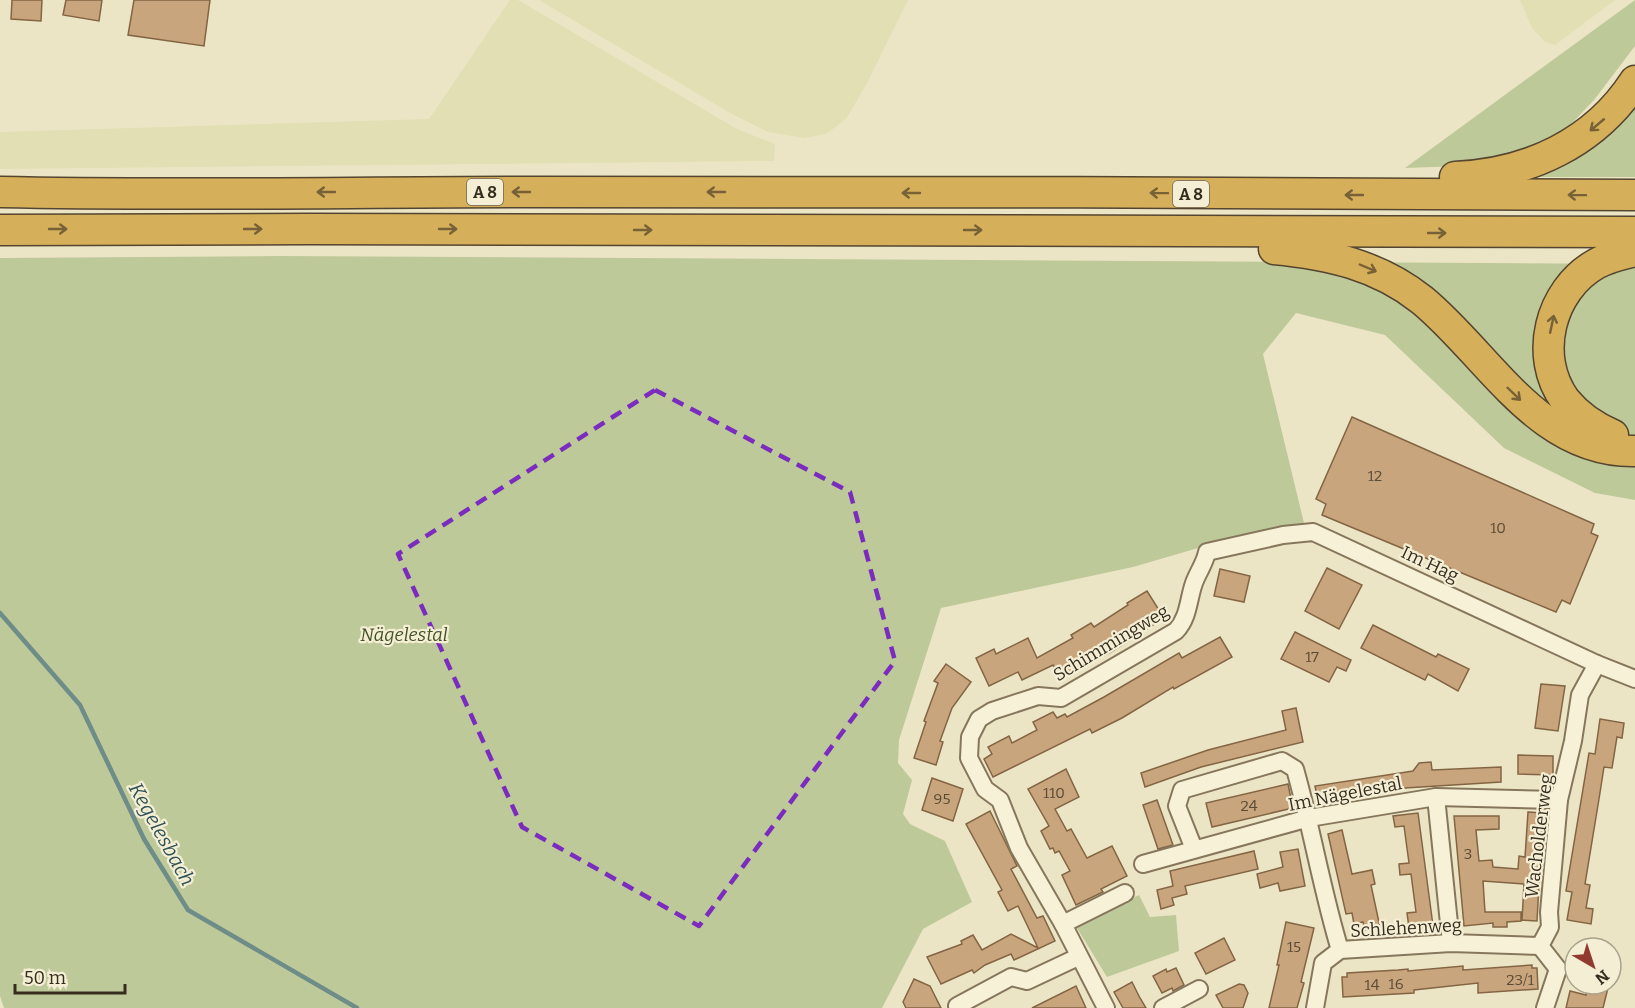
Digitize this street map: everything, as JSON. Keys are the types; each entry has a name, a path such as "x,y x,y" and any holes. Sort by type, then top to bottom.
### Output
{"highway":[{"path":"1412,195 1446,177 1497,173 1549,156 1574,143 1602,122 1635,81"},
{"name":"A 8","path":"0,192 83,194 337,192 1635,195"},
{"name":"A 8","path":"0,230 821,229 1635,232"},
{"path":"1252,232 1270,248 1335,257 1381,273 1421,299 1515,396 1550,424 1585,442 1603,448 1635,451"},
{"path":"1635,251 1594,264 1577,278 1562,295 1556,307 1549,340 1554,379 1565,400 1579,416 1598,428 1635,444"}],"street":[{"name":"Im Hag","path":"1205,560 1207,552 1283,535 1313,532 1597,664 1635,679"},
{"name":"Schimmingweg","path":"1106,1008 1063,924 1019,848 1000,800 985,789 969,758 970,737 979,719 1008,704 1038,696 1061,698 1176,631 1184,622 1194,584 1205,560"},
{"name":"Wacholderweg","path":"1540,946 1550,927 1549,912 1559,800 1581,695 1597,664"},
{"path":"1194,849 1177,806 1182,790 1282,761 1295,769 1340,950"},
{"path":"1436,797 1451,944"},
{"name":"Im Nägelestal","path":"1143,864 1309,818 1436,797 1559,800"},
{"path":"1063,924 1125,893"},
{"name":"Schlehenweg","path":"1315,1008 1323,963 1340,950 1451,944 1540,946"},
{"path":"1540,946 1558,969 1545,1008"},
{"path":"957,1006 1011,977 1027,981 1078,957"},
{"path":"1163,1008 1199,989"}],"highlighted area":[{"path":"655,390 850,492 895,661 699,926 522,827 398,554"}],"shaded area":[{"path":"510,0 518,0 737,129 775,144 774,161 0,169 0,132 429,119"},
{"path":"539,0 908,0 866,85 846,119 826,134 804,138 768,132 732,114"},
{"path":"1520,0 1615,0 1555,45 1545,42 1532,28"}],"green space":[{"path":"1635,0 1635,46 1594,100 1553,143 1489,165 1405,168"},
{"path":"1635,95 1635,177 1533,177"},
{"name":"Nägelestal","path":"282,256 1635,264 1635,500 1595,493 1504,448 1385,335 1296,313 1263,354 1304,523 1236,537 1133,567 941,608 899,740 898,763 912,780 903,814 910,824 945,841 972,902 923,929 882,1008 4,1008 0,996 0,258"},
{"path":"1139,895 1150,917 1176,915 1179,951 1107,977 1077,928"}],"building":[{"path":"12,0 42,0 41,21 11,19"},
{"path":"66,0 102,0 99,21 63,15"},
{"path":"134,0 210,0 204,46 128,35"},
{"path":"1352,417 1594,524 1591,533 1598,536 1570,604 1562,600 1556,612 1322,515 1326,504 1316,499"},
{"path":"1327,568 1362,585 1339,629 1305,611"},
{"path":"1220,569 1250,576 1244,602 1214,596"},
{"path":"1147,591 1164,618 1111,652 1060,678 1053,665 1022,680 1018,672 989,686 976,658 994,649 996,654 1028,638 1037,658 1073,638 1071,635 1091,623 1094,627"},
{"path":"1373,625 1436,657 1438,654 1469,669 1458,691 1428,674 1425,680 1361,648"},
{"path":"1295,632 1351,660 1346,671 1337,667 1329,682 1281,659"},
{"path":"1220,637 1232,657 1174,689 1173,687 1122,718 1092,733 1090,729 993,777 984,759 992,754 988,747 1009,736 1012,743 1037,730 1033,722 1053,712 1057,718 1065,714 1067,717 1179,653 1182,658"},
{"path":"946,664 971,682 952,708 940,741 943,742 936,765 914,758 938,683 934,681"},
{"path":"1541,684 1565,686 1558,731 1535,728"},
{"path":"1296,708 1303,742 1201,767 1145,787 1141,773 1208,750 1286,730 1282,711"},
{"path":"1600,719 1624,723 1622,738 1617,737 1612,768 1604,767 1585,884 1590,885 1586,908 1593,909 1591,924 1567,920 1572,892 1566,891 1589,753 1595,754"},
{"path":"1518,755 1553,756 1553,775 1518,774"},
{"path":"1431,762 1432,770 1501,767 1501,782 1405,788 1318,801 1315,786 1413,771 1419,763"},
{"path":"1066,769 1079,797 1055,809 1067,831 1071,829 1087,858 1112,846 1127,876 1101,889 1103,892 1076,905 1062,875 1070,871 1059,851 1055,853 1053,848 1050,849 1041,831 1049,826 1028,789"},
{"path":"932,778 963,789 953,821 922,810"},
{"path":"1288,784 1293,808 1212,827 1206,803"},
{"path":"1157,800 1173,845 1158,849 1143,805"},
{"path":"990,811 1017,866 1011,869 1037,918 1043,916 1055,941 1014,960 1011,954 985,965 974,973 972,970 941,984 927,957 962,944 961,941 973,935 982,950 1011,934 1038,948 1018,906 1008,911 998,892 1002,890 966,824"},
{"path":"1528,812 1543,813 1537,921 1522,920 1524,884 1483,881 1485,912 1521,912 1521,921 1507,922 1507,927 1493,927 1493,923 1464,926 1454,816 1499,816 1499,829 1476,830 1479,861 1492,860 1493,867 1518,869 1519,856 1525,857"},
{"path":"1418,813 1434,933 1410,935 1407,913 1416,912 1411,874 1400,875 1399,864 1409,863 1404,826 1395,827 1393,816"},
{"path":"1342,830 1352,874 1372,870 1375,884 1371,885 1380,927 1365,930 1363,922 1354,924 1352,913 1346,914 1328,834"},
{"path":"1298,849 1305,886 1280,891 1278,883 1260,888 1257,874 1283,867 1280,852"},
{"path":"1254,851 1258,869 1185,886 1187,894 1172,898 1174,905 1161,909 1157,890 1173,886 1170,871"},
{"path":"1286,922 1314,928 1301,982 1304,983 1297,1008 1269,1008 1279,965 1277,965"},
{"path":"1224,938 1235,960 1206,974 1195,953"},
{"path":"1532,965 1532,968 1537,968 1538,989 1478,993 1478,983 1414,990 1414,993 1343,997 1342,977 1347,977 1347,973 1463,966 1463,970"},
{"path":"1176,968 1184,985 1173,991 1172,988 1162,993 1153,976 1166,969 1167,972"},
{"path":"914,979 930,986 941,1008 906,1008 903,1002"},
{"path":"1132,982 1146,1008 1123,1008 1114,992"},
{"path":"1239,984 1244,985 1248,993 1243,1008 1223,1008 1216,995"},
{"path":"1076,986 1086,1008 1032,1008"},
{"path":"1569,996 1606,996 1603,1008 1566,1008"}],"waterway":[{"name":"Kegelesbach","path":"0,613 80,705 144,839 188,910 357,1008"}]}
